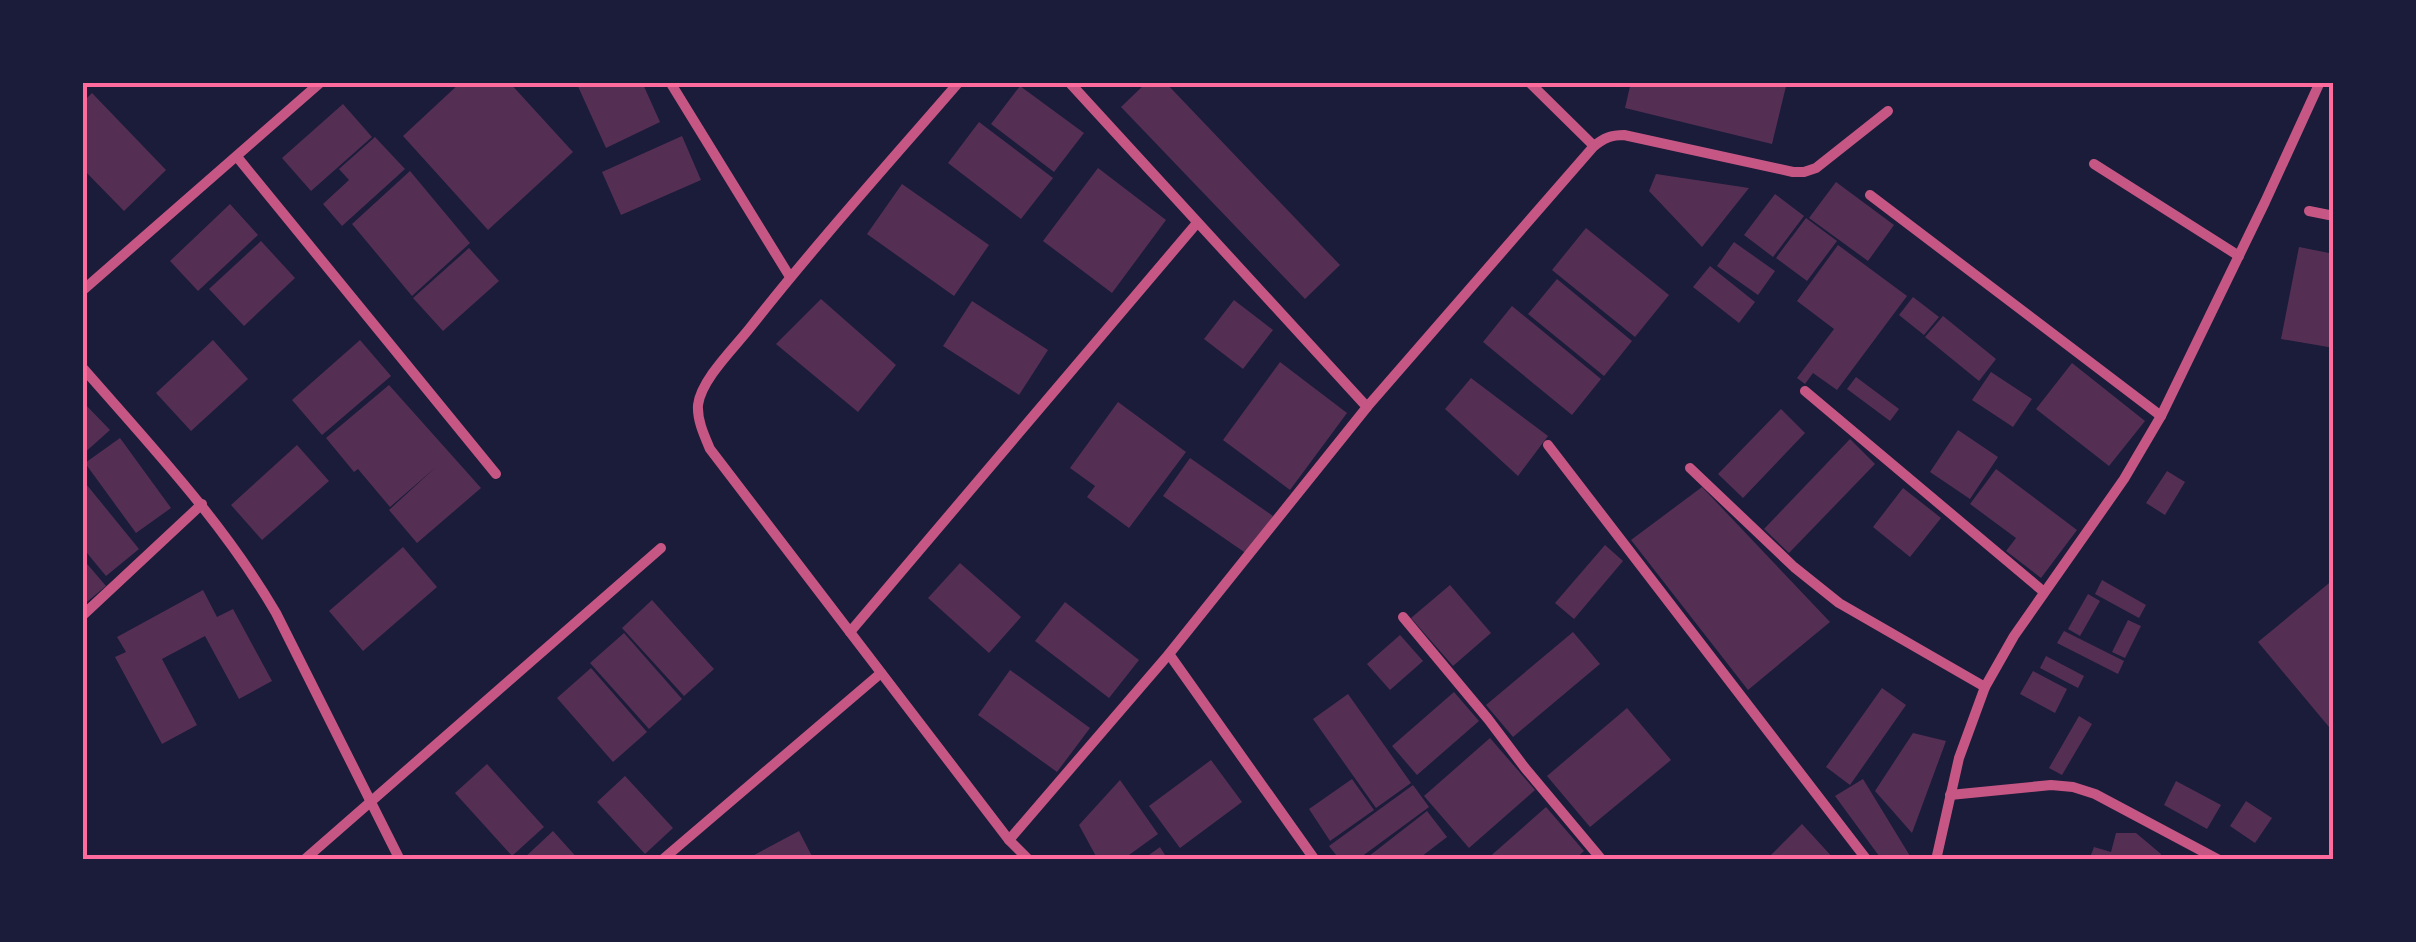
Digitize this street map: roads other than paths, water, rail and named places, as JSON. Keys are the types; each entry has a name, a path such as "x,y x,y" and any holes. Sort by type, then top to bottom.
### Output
{"street":[{"path":"82,291 321,82"},
{"path":"670,82 790,278"},
{"path":"959,82 790,278 705,385 698,404 701,428 710,449 1028,860"},
{"path":"1529,82 1594,146"},
{"path":"1936,860 1959,758 1985,687 2044,592 2124,479 2161,416 2320,82"},
{"path":"1074,84 1367,408"},
{"path":"1009,840 1169,654 1367,408 1603,138 1624,135 1804,172 1816,168 1888,111"},
{"path":"238,158 496,474"},
{"path":"2094,164 2239,256"},
{"path":"1870,195 2161,416"},
{"path":"2309,211 2334,216"},
{"path":"850,632 1198,223"},
{"path":"82,368 202,504 256,578 400,860"},
{"path":"1806,391 2044,592"},
{"path":"1548,445 1867,860"},
{"path":"1690,468 1794,567 1839,603 1985,687"},
{"path":"82,616 202,504"},
{"path":"304,860 661,548"},
{"path":"1403,617 1602,860"},
{"path":"1169,654 1315,860"},
{"path":"670,857 881,673"},
{"path":"1950,796 2073,786 2219,860"}]}
